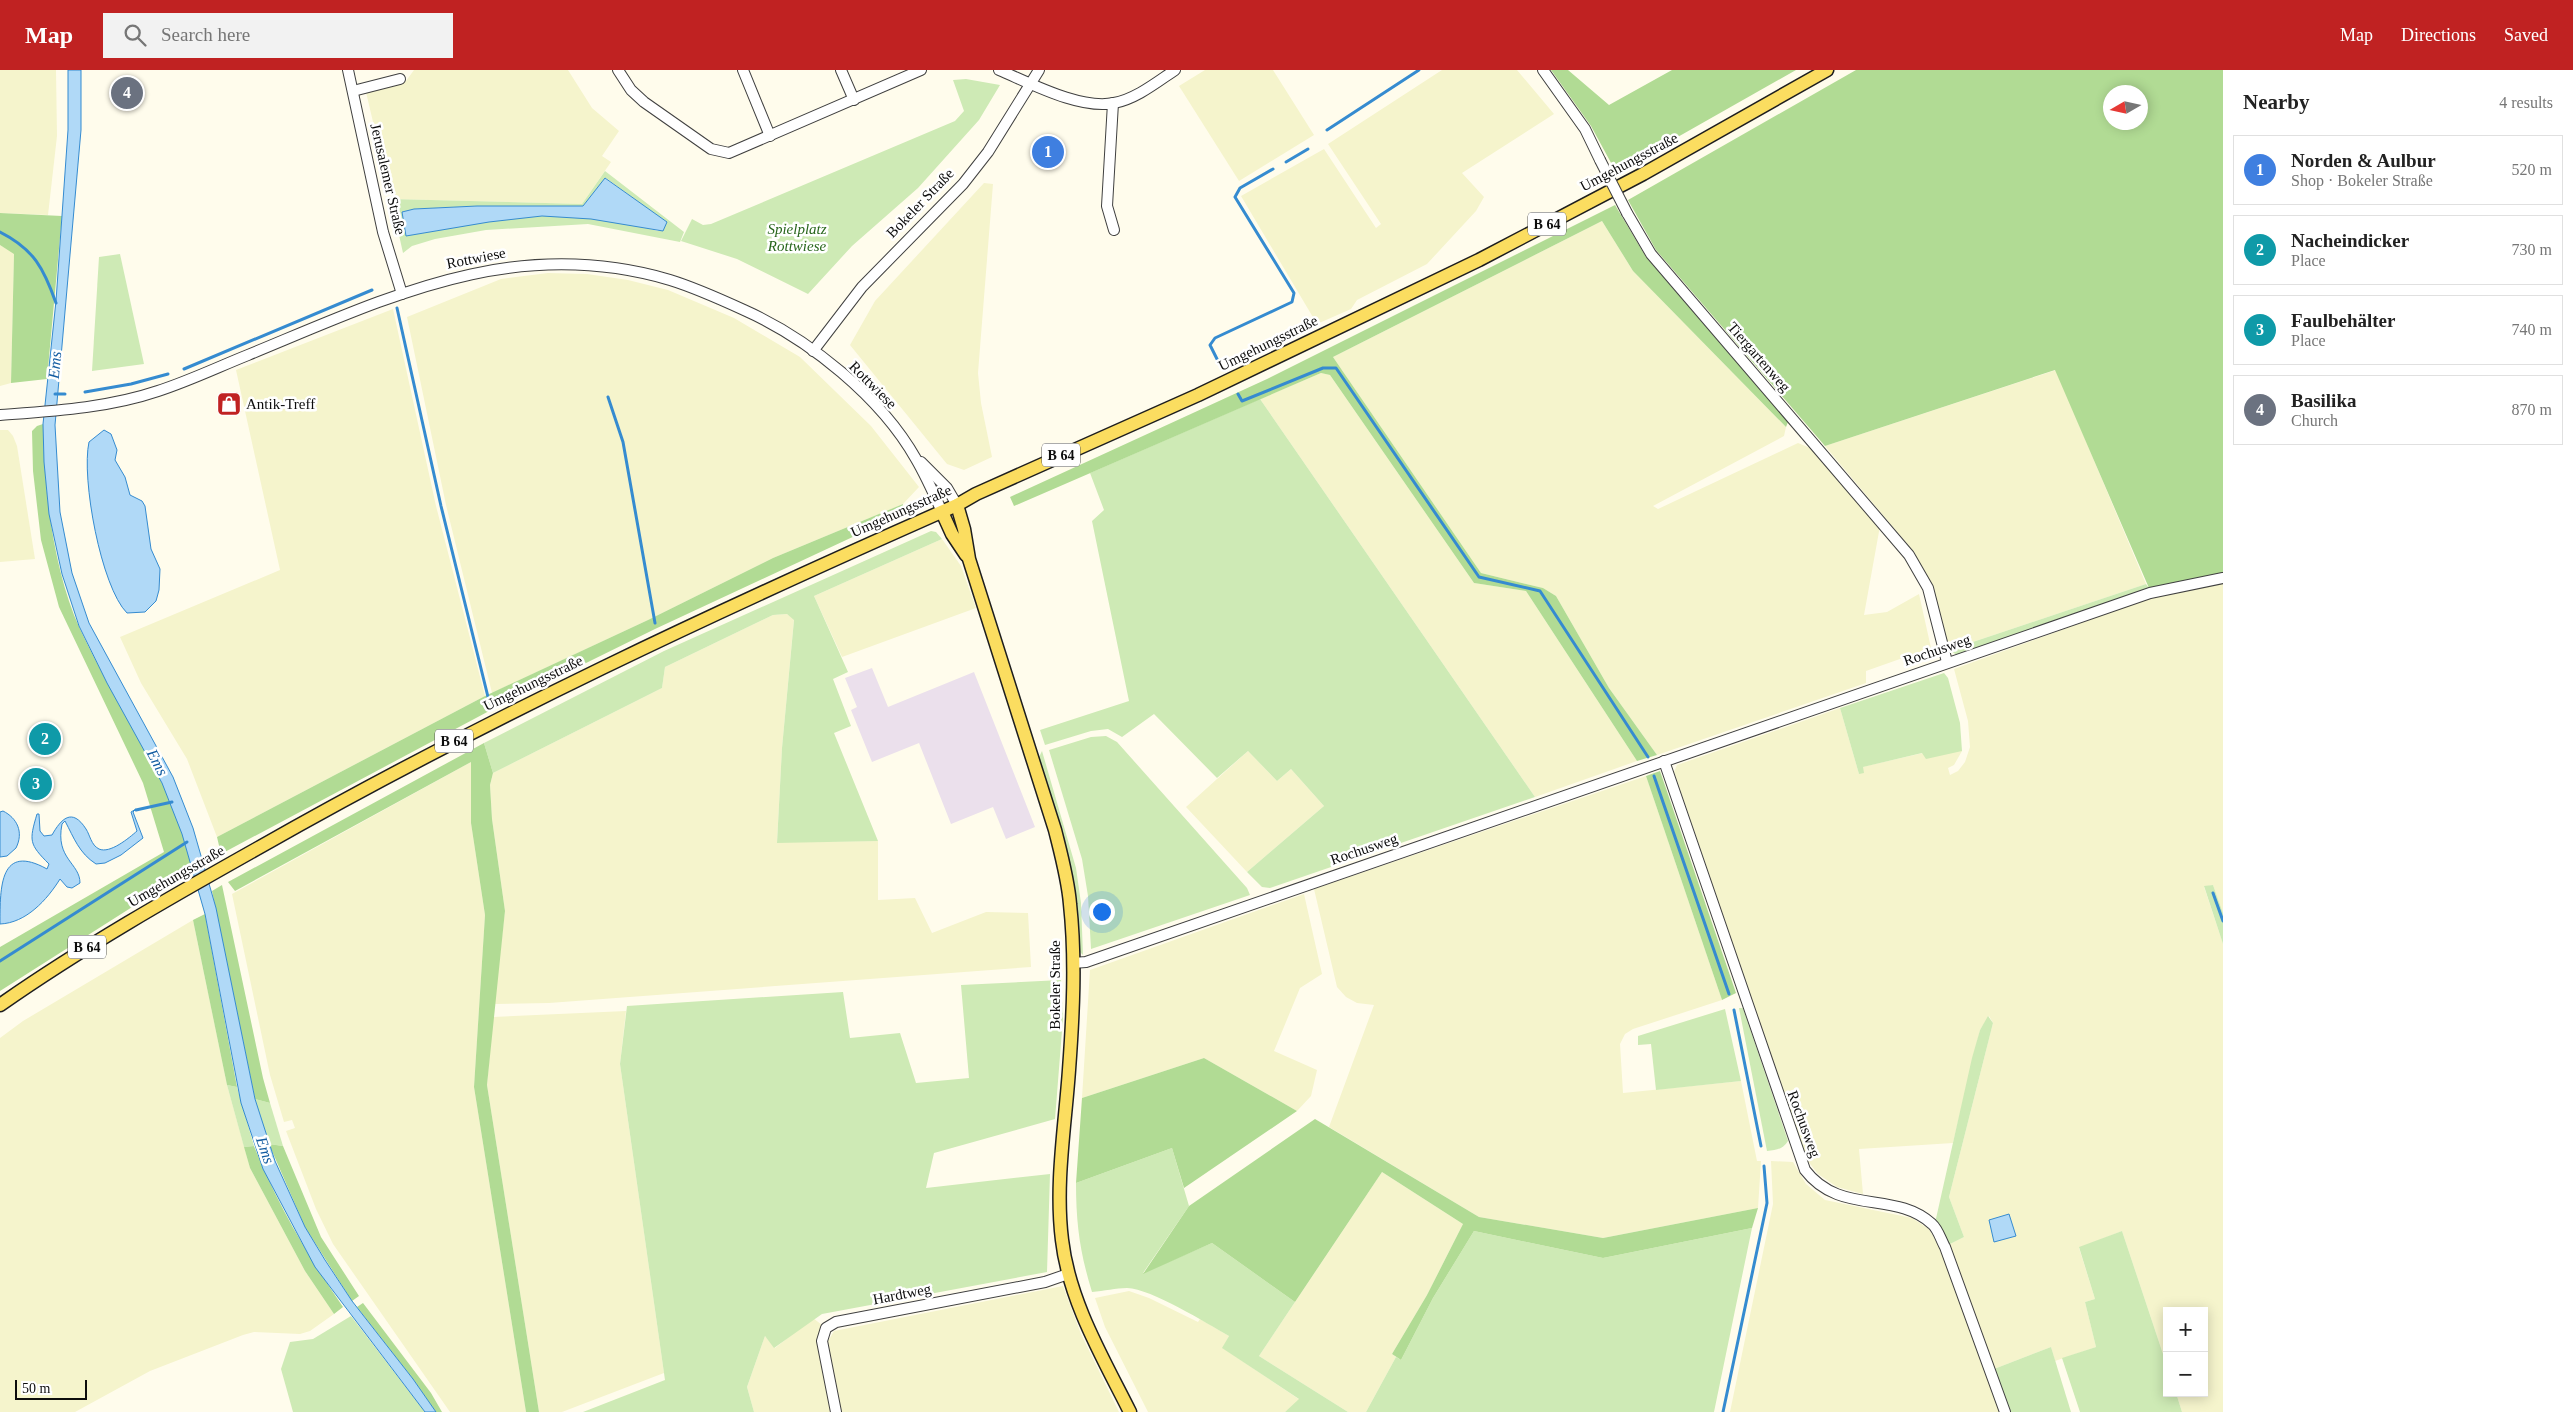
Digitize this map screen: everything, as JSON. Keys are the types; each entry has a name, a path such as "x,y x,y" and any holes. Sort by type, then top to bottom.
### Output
{"main road":[{"name":"Umgehungsstraße","path":"0,1005 115,930 230,863 500,717 824,564 957,506 976,494 1198,394 1479,260 1643,174 1826,70"},
{"name":"Bokeler Straße","path":"957,506 964,529 969,559 1055,830 1070,904 1073,963 1072,1027 1060,1185 1062,1242 1068,1274 1090,1332 1130,1412"},
{"name":"Bokeler Straße","path":"942,512 952,534 969,559"}],"street":[{"name":"Jerusalemer Straße","path":"348,70 383,232 402,294"},
{"path":"618,70 631,90 644,102 711,149 729,153 922,70"},
{"path":"742,70 770,136"},
{"path":"841,70 854,100"},
{"path":"999,70 1077,100 1113,103 1133,96 1175,70"},
{"name":"Bokeler Straße","path":"814,350 862,287 968,178 1004,129 1039,70"},
{"name":"Tiergartenweg","path":"1543,70 1585,129 1627,213 1651,254 1909,555 1928,588 1947,662"},
{"path":"353,91 400,79"},
{"path":"1113,103 1108,206 1114,230"},
{"name":"Rottwiese","path":"0,415 67,409 115,402 157,391 402,294 451,278 505,267 548,264 602,267 664,279 711,295 766,321 814,350 860,390 887,419 916,458 947,488 957,506"},
{"name":"Rottwiese","path":"916,458 942,512"},
{"name":"Rochusweg","path":"1073,963 1086,962 2150,592 2223,578"},
{"name":"Rochusweg","path":"1664,761 1805,1170 1813,1181 1833,1194 1914,1211 1933,1225 1945,1247 2005,1412"},
{"name":"Hardtweg","path":"836,1412 822,1341 826,1328 836,1322 1045,1282 1068,1274"}],"shaded area":[{"path":"872,668 888,707 974,672 1035,827 1006,839 993,807 951,824 919,743 872,762 851,710 857,707 845,678"}],"green space":[{"path":"0,70 56,70 57,136 48,215 0,213"},
{"path":"414,70 568,70 592,108 619,131 602,156 611,162 582,204 391,199 366,92 406,81"},
{"path":"1205,70 1273,70 1314,135 1239,181 1179,86"},
{"path":"1442,70 1517,70 1554,114 1462,173 1484,197 1476,211 1427,264 1357,300 1351,309 1317,324 1241,196 1324,149 1376,228 1381,224 1328,144"},
{"path":"1551,70 1568,70 1609,105 1672,70 1796,70 1616,172 1591,126"},
{"path":"1856,70 2223,70 2223,573 2149,588 2055,370 1825,446 1656,250 1628,200"},
{"name":"Spielplatz Rottwiese","path":"966,79 1000,85 979,120 918,188 852,246 808,294 737,259 681,241 692,219 703,225 711,224 955,121 964,111 953,80"},
{"path":"605,171 684,232 680,242 588,224 486,230 435,239 412,246 403,253 391,199 582,204","holes":["606,178 666,222 658,231 630,224 586,218 556,216 525,217 406,236 402,212 414,209 477,206 583,206"]},
{"path":"984,183 993,184 978,373 981,403 992,457 964,470 947,464 850,345 875,301"},
{"path":"1615,205 1646,257 1788,422 1786,427 1633,271 1602,221 1333,357 1481,573 1543,588 1556,596 1609,688 1657,755 1637,761 1526,591 1474,583 1330,375 1321,373 1014,506 1010,497 1267,379"},
{"path":"0,213 62,216 47,379 11,383 14,254 0,245"},
{"path":"1602,221 1633,271 1786,427 1784,436 1653,506 1658,509 1798,443 1810,448 1880,526 1864,615 1887,612 1919,594 1931,648 1866,671 1866,683 1657,755 1609,688 1556,596 1543,588 1481,573 1333,357"},
{"path":"0,245 14,253 11,383 0,386"},
{"path":"120,254 144,364 92,371 99,257"},
{"path":"548,273 587,274 628,280 668,290 734,318 800,357 871,426 919,487 903,504 773,558 648,620 492,693 446,505 407,317 501,279"},
{"path":"393,309 436,506 485,696 217,837 187,759 141,683 120,637 280,570 236,370"},
{"path":"2056,370 2146,584 1949,650 1932,585 1914,552 1825,446"},
{"path":"1321,373 1330,375 1474,583 1526,591 1637,761 1535,797 1260,399"},
{"path":"1260,399 1535,797 1270,888 1262,887 1247,872 1324,806 1291,769 1277,781 1248,751 1217,778 1154,714 1122,737 1108,729 1091,731 1045,745 1040,730 1129,701 1092,521 1104,510 1090,473"},
{"path":"43,424 45,475 52,529 63,581 71,606 80,629 143,746 172,806 184,837 192,869 0,991 0,947 164,852 143,783 59,607 41,540 33,471 32,431 37,426"},
{"path":"0,430 8,430 17,446 35,559 0,562"},
{"path":"903,504 902,514 655,629 491,710 221,854 217,837 485,696 648,620 773,558"},
{"path":"931,531 936,532 942,539 814,596 848,672 833,679 851,726 834,733 878,841 777,843 782,748 794,620 787,614 773,615 665,667 662,688 493,773 484,743 664,651"},
{"path":"942,539 961,566 976,608 842,657 814,596"},
{"path":"2223,582 2223,913 2213,885 2204,887 2223,944 2223,1412 2182,1412 2177,1397 2208,1397 2208,1307 2163,1307 2163,1354 2122,1231 2079,1248 2095,1299 2085,1302 2096,1347 2055,1361 2051,1347 1994,1369 1948,1245 1964,1237 1949,1197 1993,1023 1989,1016 1980,1030 1953,1143 1859,1149 1863,1194 1837,1187 1818,1174 1807,1160 1674,772 1677,765 1840,708 1859,774 1862,767 1923,753 1962,751 1954,765 1948,768 1950,775 1958,771 1965,762 1970,747 1968,721 1954,669 2153,597"},
{"path":"2146,584 2149,588 1957,655 1949,650"},
{"path":"787,614 794,619 782,748 777,842 878,841 878,900 915,898 932,933 986,912 1028,913 1031,967 549,1003 494,1004 505,911 492,819 490,785 493,773 662,688 665,667 773,615"},
{"path":"1944,673 1948,678 1960,723 1962,751 1926,759 1922,753 1863,767 1864,773 1859,774 1840,708"},
{"path":"1106,736 1117,742 1247,888 1250,895 1091,949 1088,896 1082,859 1049,750 1091,737"},
{"path":"484,743 493,773 490,785 492,819 505,911 487,1085 539,1412 526,1412 474,1087 485,915 471,823 471,762 235,891 228,882"},
{"path":"1042,751 1076,868 1081,903 1083,955 1078,950 1076,904 1072,872 1038,759"},
{"path":"1248,751 1277,781 1291,769 1324,806 1247,872 1186,807"},
{"path":"471,762 471,823 485,915 474,1087 526,1412 450,1412 333,1244 316,1209 286,1131 295,1128 292,1120 284,1122 270,1075 232,894"},
{"path":"1660,771 1736,993 1722,1000 1646,776"},
{"path":"1646,776 1722,1000 1633,1029 1625,1034 1620,1044 1623,1093 1741,1081 1757,1161 1761,1161 1758,1208 1603,1238 1479,1217 1329,1127 1374,1005 1357,1003 1346,997 1337,987 1314,889"},
{"path":"222,885 270,1103 255,1099 212,891"},
{"path":"2213,885 2223,913 2223,944 2204,886"},
{"path":"1304,894 1322,974 1300,988 1274,1051 1317,1070 1311,1096 1297,1111 1204,1058 1082,1098 1090,970"},
{"path":"205,914 237,1087 227,1085 193,920"},
{"path":"193,920 227,1085 250,1168 305,1271 334,1314 310,1331 300,1334 254,1332 243,1335 150,1371 75,1412 0,1412 0,1038 23,1021"},
{"path":"1061,980 1063,1018 1055,1119 934,1153 926,1188 1050,1174 1047,1272 822,1314 774,1348 765,1336 747,1387 754,1412 583,1412 665,1380 620,1064 627,1006 843,992 850,1038 900,1033 916,1083 969,1078 961,985"},
{"path":"1739,1008 1743,1008 1788,1141 1777,1150 1767,1151"},
{"path":"1725,1009 1741,1081 1656,1090 1651,1044 1638,1045 1638,1036"},
{"path":"626,1011 620,1064 664,1373 562,1412 539,1412 487,1085 493,1017"},
{"path":"1988,1016 1993,1023 1949,1197 1964,1237 1948,1245 1935,1223 1972,1058 1980,1030"},
{"path":"1204,1058 1297,1111 1184,1188 1172,1148 1076,1183 1082,1098"},
{"path":"227,1085 237,1087 254,1146 244,1147"},
{"path":"255,1099 270,1103 283,1146 269,1144"},
{"path":"1315,1119 1479,1217 1603,1238 1758,1208 1752,1228 1603,1258 1474,1231 1433,1298 1401,1360 1392,1354 1427,1295 1463,1224 1382,1172 1295,1302 1212,1243 1143,1274 1189,1206"},
{"path":"269,1144 283,1146 321,1237 359,1296 352,1301 305,1227"},
{"path":"254,1146 294,1229 343,1307 334,1314 305,1271 250,1168 244,1147"},
{"path":"1172,1148 1189,1206 1143,1273 1212,1243 1295,1302 1259,1356 1348,1412 1285,1412 1299,1399 1222,1348 1229,1336 1164,1300 1138,1290 1123,1288 1092,1292 1084,1264 1080,1238 1076,1183"},
{"path":"1771,1161 1793,1162 1806,1184 1825,1200 1912,1218 1929,1229 1941,1250 2000,1412 1730,1412 1773,1204"},
{"path":"1382,1172 1463,1224 1427,1295 1392,1354 1396,1357 1366,1412 1348,1412 1259,1356"},
{"path":"1752,1228 1714,1412 1366,1412 1396,1357 1401,1360 1433,1298 1474,1231 1603,1258"},
{"path":"2122,1231 2163,1354 2163,1397 2177,1397 2182,1412 2080,1412 2062,1358 2096,1347 2085,1302 2095,1299 2079,1247"},
{"path":"1063,1286 1081,1334 1119,1412 841,1412 827,1343 834,1331"},
{"path":"1129,1291 1149,1298 1198,1322 1200,1319 1229,1336 1223,1348 1300,1400 1285,1412 1148,1412 1105,1327 1095,1298"},
{"path":"363,1303 431,1393 442,1412 436,1412 357,1307"},
{"path":"351,1316 425,1412 293,1412 281,1369 290,1342 313,1339"},
{"path":"813,1318 822,1325 818,1341 832,1412 754,1412 747,1387 765,1336 775,1348"},
{"path":"2051,1347 2071,1412 2011,1412 1994,1369"}],"water":[{"name":"Ems","path":"68,70 81,70 81,130 55,425 60,512 72,573 89,623 173,777 193,828 216,908 255,1099 275,1161 305,1227 325,1260 352,1301 413,1379 436,1412 425,1412 315,1267 263,1169 241,1103 205,914 182,834 162,783 107,683 79,626 62,574 49,514 44,462 43,424 56,301 68,130"},
{"path":"605,178 667,222 663,231 591,219 542,216 489,222 406,236 402,212 414,209 477,206 583,206"},
{"path":"104,430 111,434 117,450 115,460 125,477 130,495 142,501 145,506 151,549 160,569 159,590 156,601 145,612 127,613 118,600 101,557 95,531 87,459 89,442"},
{"path":"136,809 133,812 143,838 121,855 105,863 96,864 85,855 65,821 62,824 62,845 79,876 80,883 72,888 67,887 60,879 49,895 27,915 10,923 0,924 2,883 11,865 20,861 31,862 47,869 49,864 32,842 37,814 39,814 40,831 44,836 52,835 63,820 71,817 76,818 86,829 94,845 103,850 114,847 137,831 131,812"},
{"path":"3,811 12,817 18,826 19,836 16,848 7,856 0,857 0,812"},
{"path":"2009,1214 2016,1236 1994,1242 1989,1220"}],"waterway":[{"path":"1327,130 1419,70"},
{"path":"1286,162 1308,149"},
{"path":"1221,367 1210,345 1215,338 1292,302 1294,293 1235,197 1240,188 1273,169"},
{"path":"0,232 21,245 36,261 47,280 56,303"},
{"path":"184,369 372,290"},
{"path":"397,308 441,506 489,701"},
{"path":"1238,394 1242,401 1323,368 1336,368 1479,577 1540,591 1648,757"},
{"path":"85,392 131,384 168,374"},
{"path":"55,394 65,394"},
{"path":"608,397 623,442 655,623"},
{"path":"1654,776 1729,994"},
{"path":"136,810 172,802"},
{"path":"0,961 187,842"},
{"path":"2213,893 2223,921"},
{"path":"1734,1010 1761,1146"},
{"path":"1723,1412 1767,1203 1764,1166"}],"place":[{"name":"Basilika","path":"127,93"},
{"name":"Norden & Aulbur","path":"1048,152"},
{"name":"Antik-Treff","path":"229,404"},
{"name":"Nacheindicker","path":"45,739"},
{"name":"Faulbehälter","path":"36,784"}]}
